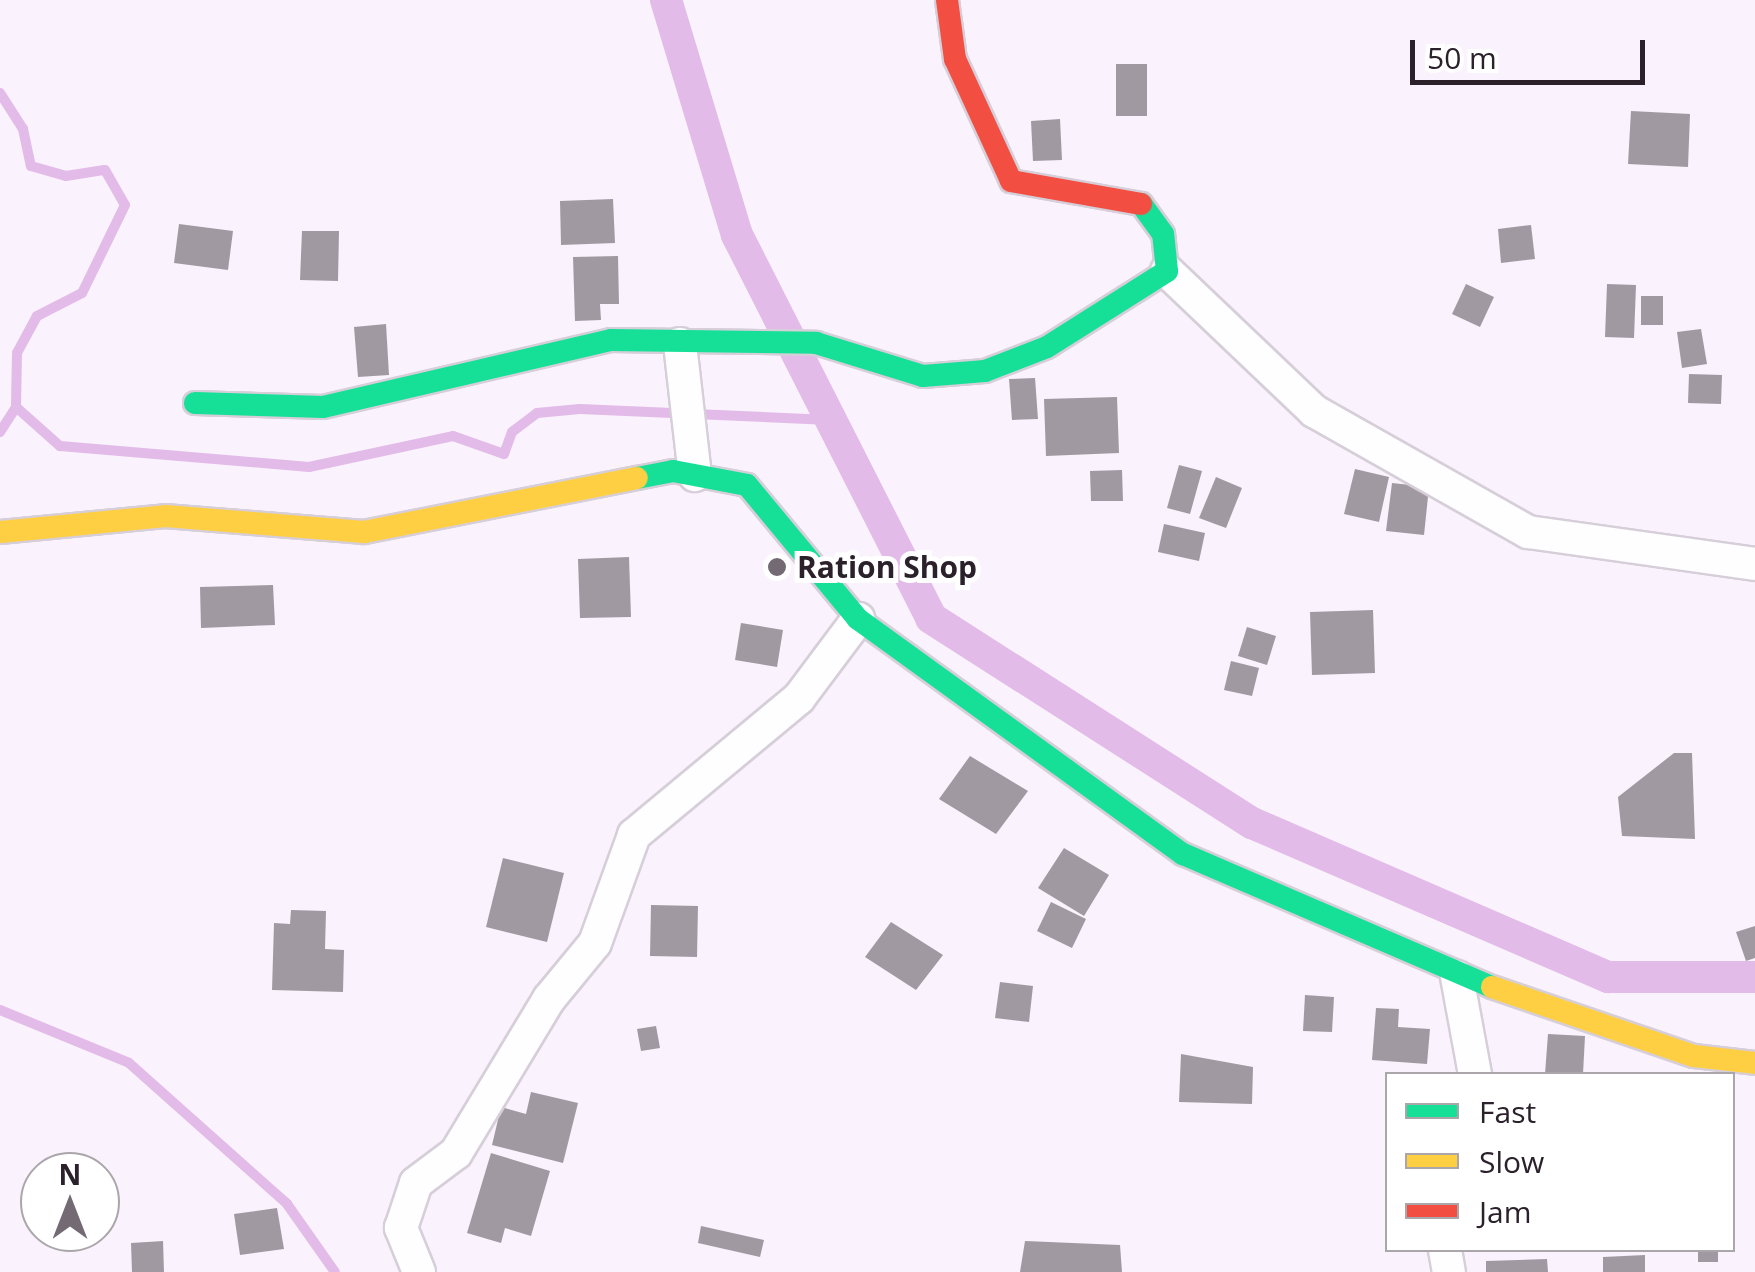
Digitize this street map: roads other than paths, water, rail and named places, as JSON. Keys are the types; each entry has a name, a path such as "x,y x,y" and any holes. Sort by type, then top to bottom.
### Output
{"main road":[{"path":"195,403 323,407 537,353 611,340 816,343 923,376 985,372 1047,347 1167,271 1163,234 1137,199 1011,181 955,59 948,0"},
{"path":"1,532 165,516 364,532 549,492 695,475 746,484 858,619 1063,778 1184,854 1457,976 1694,1056 1755,1063"}],"street":[{"path":"1167,271 1314,410 1528,532 1755,564"},
{"path":"680,344 695,475"},
{"path":"419,1272 401,1228 416,1182 456,1153 549,1000 595,943 634,835 799,698 858,619"},
{"path":"1457,976 1475,1072"}],"waterway":[{"path":"666,0 737,235 931,618 1252,823 1608,977 1755,977"},
{"path":"0,93 23,129 31,166 66,176 105,170 125,205 82,293 37,316 17,353 16,407 60,446 309,467 453,436 504,454 512,432 537,413 580,409 830,420"},
{"path":"0,432 16,407"},
{"path":"0,1010 129,1063 287,1204 335,1272"}],"place":[{"name":"Ration Shop","path":"777,567"}]}
